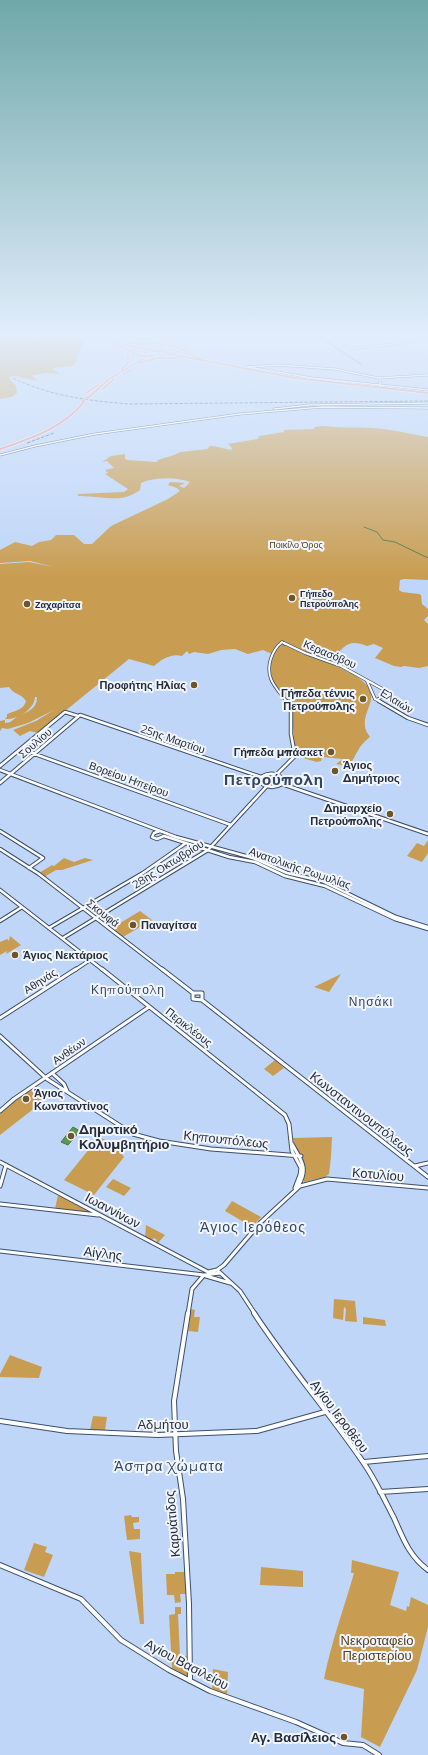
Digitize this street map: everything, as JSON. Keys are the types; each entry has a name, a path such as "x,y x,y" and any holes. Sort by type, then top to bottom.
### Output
{"highway":[{"path":"0,449 52,428 72,414"}],"street":[{"path":"0,456 35,446 95,434 248,414"},
{"path":"0,456 96,435 248,414"},
{"name":"Κερασόβου","path":"277,774 295,756 291,734 291,708 271,679 269,670 270,660 278,644 283,642 305,653 341,666 388,692 377,700"},
{"name":"Ελαιών","path":"366,681 374,698 408,718 428,725"},
{"name":"25ης Μαρτίου","path":"21,749 65,712 261,777"},
{"name":"Σουλίου","path":"0,783 79,716"},
{"path":"0,766 21,749"},
{"name":"Βορείου Ηπείρου","path":"21,749 231,825"},
{"name":"Ανατολικής Ρωμυλίας","path":"0,770 163,833 209,849"},
{"path":"282,784 283,779 277,774 267,774 261,777 261,783 266,786 275,787 282,784 428,834"},
{"name":"28ης Οκτωβρίου","path":"63,938 209,849 266,786"},
{"path":"0,830 42,857 29,868"},
{"name":"Ανατολικής Ρωμυλίας","path":"163,833 186,843 255,862 284,876 324,886 391,917 428,928"},
{"path":"49,928 81,907 143,873 186,843"},
{"name":"Σκουφά","path":"0,850 34,871 193,993"},
{"name":"Περικλέους","path":"0,890 63,938 285,1115 288,1120 292,1149 298,1159 301,1169 300,1182"},
{"path":"0,921 22,907"},
{"name":"Αθηνάς","path":"0,1018 90,960"},
{"path":"193,993 202,993 202,1000 193,999 193,993"},
{"name":"Κωνσταντινουπόλεως","path":"202,1000 428,1177"},
{"name":"Ανθέων","path":"0,1111 14,1099 149,1007"},
{"name":"Κηπουπόλεως","path":"0,1036 46,1078 133,1134 146,1138 221,1150 301,1156"},
{"name":"Κηπουπόλεως","path":"52,1074 64,1084 67,1091"},
{"name":"Περικλέους","path":"292,1144 295,1151 301,1156 304,1169 300,1182 295,1189"},
{"name":"Ιωαννίνων","path":"0,1162 204,1270 209,1272 218,1272"},
{"path":"414,1166 428,1163"},
{"path":"0,1186 6,1165"},
{"name":"Κοτυλίου","path":"295,1189 327,1179 428,1188"},
{"path":"300,1182 308,1184"},
{"path":"231,1283 221,1281 218,1272 261,1222 295,1189"},
{"path":"0,1204 101,1215"},
{"name":"Αίγλης","path":"0,1251 204,1275 221,1281"},
{"path":"204,1270 204,1275"},
{"name":"Αίγλης","path":"204,1275 218,1272"},
{"name":"Αγίου Ιεροθέου","path":"218,1272 240,1291 271,1339 324,1412 363,1462 380,1492 412,1557 428,1570"},
{"name":"Καρυάτιδος","path":"190,1681 189,1604 183,1498 177,1462 175,1392 192,1291 204,1275"},
{"name":"Αδμήτου","path":"0,1421 67,1431 176,1435 257,1431 324,1412"},
{"path":"363,1462 428,1456"},
{"path":"380,1492 428,1489"},
{"name":"Αγίου Βασιλείου","path":"0,1565 81,1599 121,1640 190,1681 223,1697 296,1722 343,1743 363,1745 379,1755"}],"green space":[{"name":"Ποικίλο Όρος","path":"322,426 393,430 428,437 428,580 400,580 399,590 402,592 421,595 422,604 428,609 428,616 424,620 428,624 428,666 419,668 394,666 375,658 383,648 374,644 367,646 351,643 343,648 331,660 338,667 366,684 371,694 365,721 366,729 370,737 361,745 352,761 345,769 346,766 336,764 343,759 322,757 321,761 317,762 296,756 291,707 272,679 270,666 274,655 263,650 248,654 235,649 221,650 208,654 194,652 189,654 187,651 182,656 174,655 167,657 154,666 129,659 38,733 30,731 20,736 13,730 36,721 54,710 28,723 8,729 2,728 0,731 0,721 5,720 5,723 18,717 5,719 7,714 21,708 26,701 9,687 0,688 0,564 29,562 54,567 30,561 0,563 0,550 15,542 32,546 39,542 51,540 56,535 74,535 84,544 92,544 111,526 168,499 180,491 177,488 168,485 170,482 185,483 179,486 184,488 190,482 172,479 147,481 141,483 140,490 133,495 118,498 78,496 78,494 124,492 128,489 105,474 108,473 105,470 114,468 107,461 102,462 111,456 125,454 125,459 127,460 157,462 158,460 180,452 207,449 210,446 231,450 232,448 228,444 258,439 259,436 284,432 284,430 314,429 315,427","holes":["35,697 37,697 37,701 33,708 22,715 32,706"]},
{"path":"428,840 428,853 422,862 407,856 417,843 424,846"},
{"path":"64,858 74,862 85,858 93,860 62,870 56,870 44,877 39,873 52,865 54,866"},
{"path":"140,911 152,920 123,937 112,928"},
{"path":"10,936 21,945 6,954 7,951 0,955 0,942 7,939 9,941"},
{"path":"341,974 329,992 314,987"},
{"path":"275,1060 284,1068 273,1076 264,1069"},
{"path":"30,1090 45,1100 0,1135 0,1114 14,1101"},
{"path":"99,1137 114,1144 124,1157 94,1195 64,1180"},
{"path":"332,1137 329,1174 325,1177 304,1182 303,1161 301,1154 296,1148 293,1138"},
{"path":"113,1179 131,1188 124,1196 106,1187"},
{"path":"58,1195 90,1212 90,1213 55,1209"},
{"path":"232,1201 261,1217 252,1227 225,1211"},
{"path":"146,1225 165,1235 158,1243 154,1238 152,1240 145,1237"},
{"path":"334,1299 355,1301 357,1322 345,1321 346,1309 344,1307 343,1320 333,1318"},
{"path":"191,1309 195,1310 194,1317 200,1317 198,1332 188,1331"},
{"path":"363,1317 385,1320 386,1326 363,1324"},
{"path":"10,1355 42,1367 39,1378 0,1377 0,1374"},
{"path":"93,1416 107,1417 105,1431 90,1430"},
{"path":"131,1515 132,1517 139,1517 139,1522 133,1523 134,1529 140,1529 140,1539 127,1540 124,1516"},
{"path":"34,1543 47,1547 45,1552 53,1555 44,1577 24,1570"},
{"path":"129,1551 141,1553 144,1624 140,1624"},
{"name":"Νεκροταφείο Περιστερίου","path":"352,1560 399,1572 390,1605 406,1611 407,1606 409,1607 411,1597 428,1605 428,1627 417,1670 380,1747 361,1737 364,1689 324,1679 334,1639 354,1573 351,1573"},
{"path":"261,1567 303,1571 303,1587 260,1585"},
{"path":"175,1572 185,1572 186,1594 180,1594 181,1602 175,1603 174,1595 167,1595 166,1574 175,1574"},
{"path":"175,1607 181,1607 181,1614 178,1614 180,1656 188,1656 187,1676 172,1668 169,1615 175,1614"},
{"path":"213,1669 228,1672 227,1696 212,1690"}],"shaded area":[{"name":"Δημοτικό Κολυμβητήριο","path":"73,1127 80,1131 68,1145 61,1142"}],"waterway":[{"path":"364,527 377,532 383,540 395,542 428,558"}],"railway":[{"path":"27,443 54,433"}],"place":[{"name":"Γήπεδο Πετρούπολης","path":"292,598"},
{"name":"Ζαχαρίτσα","path":"27,604"},
{"name":"Προφήτης Ηλίας","path":"194,685"},
{"name":"Γήπεδα τέννις Πετρούπολης","path":"363,699"},
{"name":"Γήπεδα μπάσκετ","path":"331,752"},
{"name":"Άγιος Δημήτριος","path":"335,771"},
{"name":"Δημαρχείο Πετρούπολης","path":"390,814"},
{"name":"Παναγίτσα","path":"133,925"},
{"name":"Άγιος Νεκτάριος","path":"15,955"},
{"name":"Άγιος Κωνσταντίνος","path":"26,1099"},
{"name":"Δημοτικό Κολυμβητήριο","path":"71,1136"},
{"name":"Αγ. Βασίλειος","path":"344,1737"}],"district":[{"name":"Πετρούπολη","path":"274,779"},
{"name":"Κηπούπολη","path":"128,989"},
{"name":"Νησάκι","path":"371,1001"},
{"name":"Άγιος Ιερόθεος","path":"253,1227"},
{"name":"Άσπρα Χώματα","path":"169,1466"}]}
